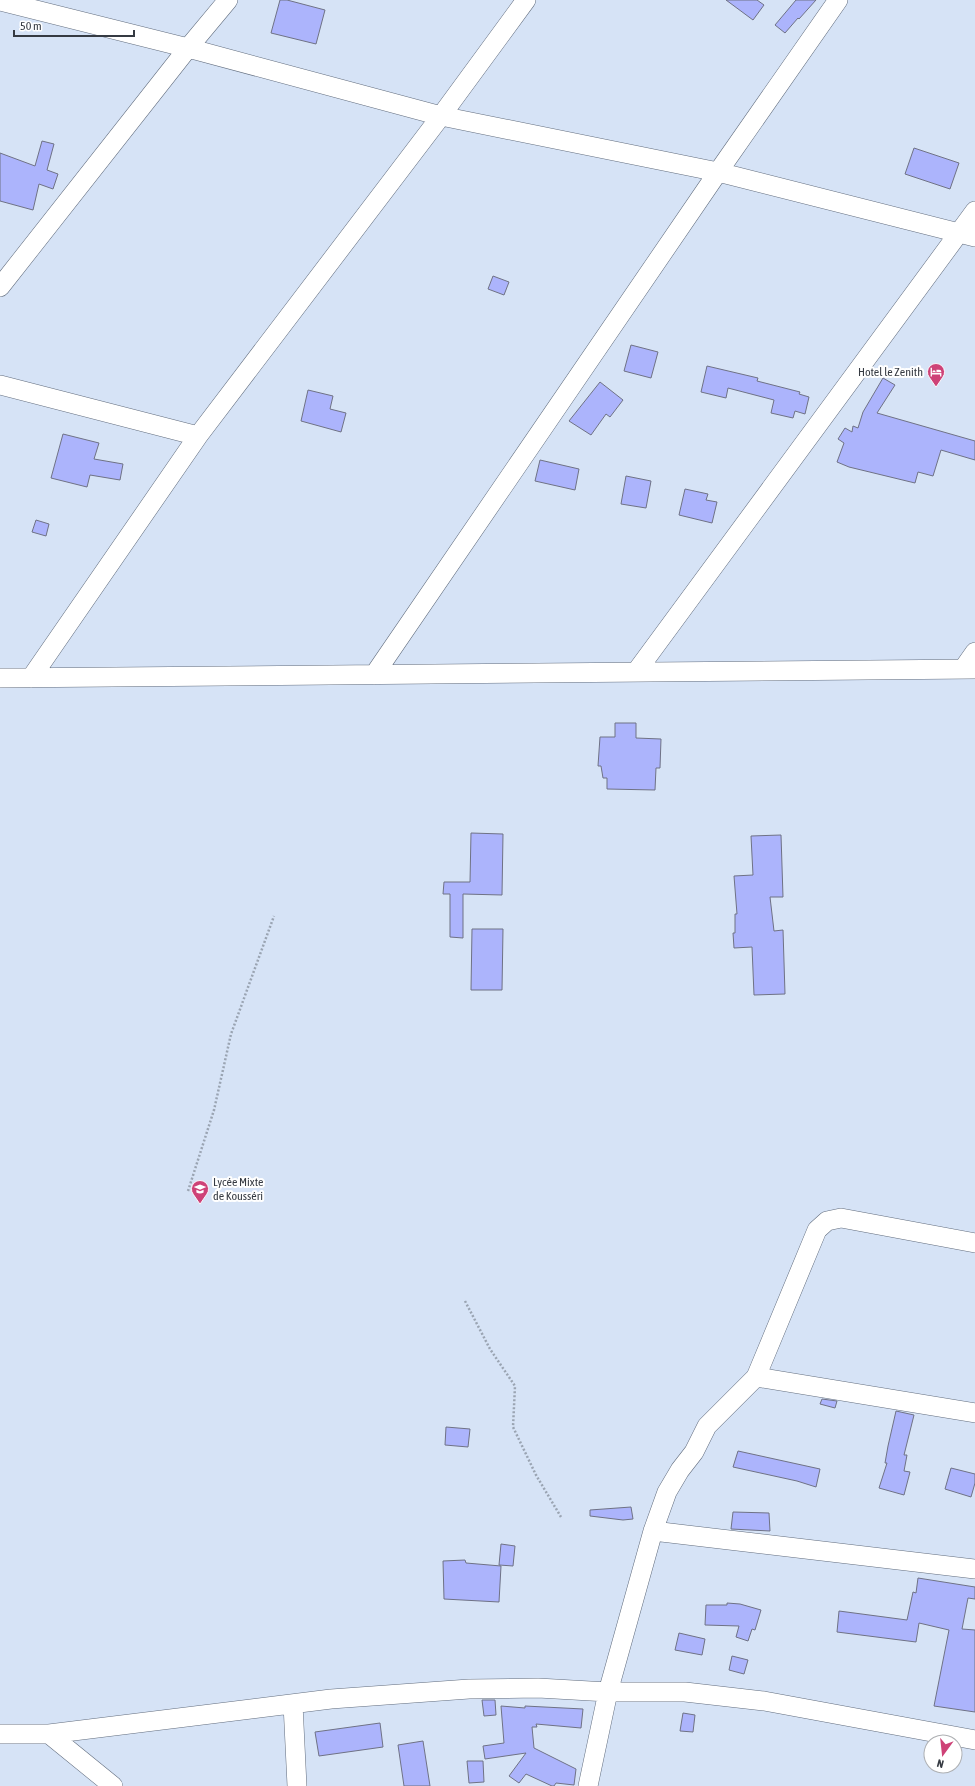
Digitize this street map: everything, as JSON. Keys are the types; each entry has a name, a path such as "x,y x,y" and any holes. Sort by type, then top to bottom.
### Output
{"street":[{"path":"0,287 188,48 228,0"},
{"path":"31,678 198,436 441,116 526,0"},
{"path":"374,674 718,172 838,0"},
{"path":"0,1 188,48 441,116 718,172 967,235"},
{"path":"636,672 967,235 975,211"},
{"path":"0,385 198,436"},
{"path":"0,678 969,669 975,652"},
{"path":"588,1786 608,1692 653,1531 667,1492 680,1470 694,1452 707,1426 756,1377 817,1230 827,1221 842,1218 975,1243"},
{"path":"756,1377 975,1413"},
{"path":"653,1531 975,1569"},
{"path":"0,1734 48,1734 331,1699 469,1689 538,1688 608,1692 685,1692 764,1702 975,1740"},
{"path":"293,1704 297,1786"},
{"path":"48,1734 114,1786"}],"path":[{"path":"188,1191 214,1110 231,1034 274,916"},
{"path":"465,1301 490,1349 515,1386 513,1427 536,1475 561,1517"}],"building":[{"path":"280,0 287,0 325,10 316,44 271,33"},
{"path":"726,0 757,0 764,5 753,20"},
{"path":"796,0 816,0 785,33 775,25"},
{"path":"42,141 54,144 47,170 58,174 53,189 39,184 33,210 0,201 0,153 35,166"},
{"path":"914,148 959,163 950,189 905,174"},
{"path":"493,276 509,282 504,295 488,289"},
{"path":"631,345 658,352 651,378 624,371"},
{"path":"707,366 758,378 757,381 800,392 799,394 809,397 805,414 795,411 793,418 771,413 774,400 728,388 726,398 701,392"},
{"path":"883,378 895,385 877,413 975,441 975,460 941,450 933,476 918,472 915,483 849,467 837,462 844,443 838,439 845,428 852,432 853,426 858,428 863,412"},
{"path":"600,382 623,400 610,417 606,414 591,435 569,421"},
{"path":"308,390 333,396 330,409 346,413 341,432 301,421"},
{"path":"63,434 99,443 94,459 123,464 120,480 90,475 87,487 51,478"},
{"path":"540,460 579,469 575,490 535,481"},
{"path":"626,476 651,481 646,508 621,504"},
{"path":"685,489 708,494 706,500 717,502 712,523 679,515"},
{"path":"36,520 49,524 46,536 32,532"},
{"path":"615,723 636,723 636,738 661,739 660,768 656,768 655,790 607,789 607,778 603,778 601,766 598,766 600,737 615,737"},
{"path":"471,833 503,834 502,895 463,894 463,938 450,937 450,894 443,894 444,882 470,882"},
{"path":"781,835 783,897 770,897 774,931 783,930 785,994 754,995 752,947 734,948 733,933 735,933 735,914 737,914 734,876 753,875 751,836"},
{"path":"472,929 503,929 502,990 471,990"},
{"path":"822,1399 837,1401 835,1408 820,1404"},
{"path":"896,1411 914,1415 904,1455 907,1455 904,1471 910,1472 904,1495 879,1488 887,1463 885,1463"},
{"path":"446,1427 470,1429 468,1447 445,1445"},
{"path":"738,1451 820,1469 816,1487 797,1481 733,1467"},
{"path":"951,1468 975,1474 975,1483 971,1497 945,1489"},
{"path":"631,1507 633,1519 623,1520 590,1516 590,1510"},
{"path":"733,1512 769,1513 770,1531 731,1529"},
{"path":"501,1544 515,1546 513,1566 499,1565"},
{"path":"465,1560 466,1563 501,1566 499,1602 444,1599 443,1561"},
{"path":"918,1578 975,1587 975,1599 968,1598 962,1629 975,1630 975,1712 934,1706 949,1630 919,1623 916,1642 837,1632 839,1611 907,1620 913,1592 916,1593"},
{"path":"727,1603 740,1604 761,1610 755,1630 752,1629 748,1641 736,1637 739,1626 705,1625 706,1605 727,1605"},
{"path":"679,1633 705,1639 702,1655 675,1650"},
{"path":"732,1656 748,1660 744,1674 729,1670"},
{"path":"482,1700 495,1700 496,1715 484,1716"},
{"path":"501,1706 583,1709 581,1728 536,1724 537,1727 532,1727 534,1748 576,1769 574,1785 556,1783 552,1786 526,1774 519,1783 509,1776 526,1753 485,1759 483,1746 504,1743"},
{"path":"683,1713 695,1715 693,1732 680,1731"},
{"path":"380,1723 383,1747 319,1756 315,1732"},
{"path":"423,1741 430,1786 404,1786 398,1745"},
{"path":"467,1761 483,1761 484,1782 469,1783"}],"place":[{"name":"Hotel le Zenith","path":"936,387"},
{"name":"Lycée Mixte de Kousséri","path":"200,1204"}]}
